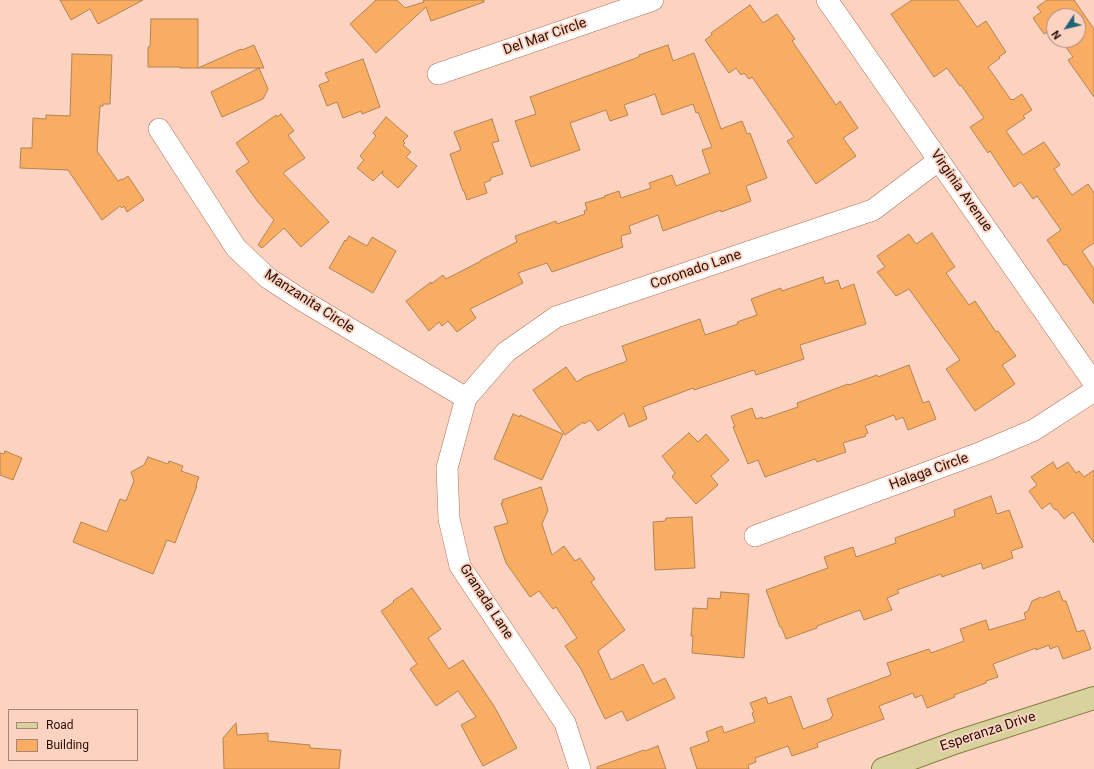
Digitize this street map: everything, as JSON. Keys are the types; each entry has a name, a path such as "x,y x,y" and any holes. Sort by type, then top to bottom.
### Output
{"main road":[{"name":"Esperanza Drive","path":"883,769 957,742 1094,698"}],"street":[{"name":"Del Mar Circle","path":"438,74 653,0"},
{"name":"Virginia Avenue","path":"827,0 1094,383"},
{"name":"Manzanita Circle","path":"159,129 236,248 268,278 306,303 466,398"},
{"name":"Coronado Lane","path":"466,398 506,352 556,317 873,210 939,160"},
{"name":"Halaga Circle","path":"755,536 982,452 1021,436 1034,430 1094,391"},
{"name":"Granada Lane","path":"466,398 447,468 449,519 460,566 564,723 580,769"}],"building":[{"path":"60,0 143,0 98,24 90,9 71,20"},
{"path":"376,0 397,0 405,8 424,2 423,0 484,0 484,2 431,21 426,7 376,53 350,24"},
{"path":"912,0 958,0 977,27 986,21 1006,52 988,67 1011,100 1022,94 1032,110 1023,116 1025,118 1006,131 1023,155 1044,142 1060,165 1054,169 1072,195 1088,184 1094,193 1094,243 1082,251 1094,269 1094,304 1047,240 1061,230 1037,196 1033,199 1021,182 1014,187 990,151 988,153 970,127 984,118 961,85 960,86 947,68 934,77 891,14"},
{"path":"1047,0 1074,0 1080,8 1046,8 1046,33 1044,34 1033,18 1041,12 1037,7"},
{"path":"750,5 763,23 777,14 795,39 792,41 836,105 840,101 858,128 843,138 856,156 816,184 787,141 794,137 752,77 749,79 744,73 741,75 736,68 729,73 705,40 712,35 711,33"},
{"path":"1086,17 1094,29 1094,97 1068,60 1073,57 1067,48 1086,48"},
{"path":"151,19 198,19 198,68 148,67 148,47 150,47"},
{"path":"254,45 264,68 198,68 241,49 242,50"},
{"path":"668,45 673,61 694,53 721,129 742,121 747,134 750,133 767,178 746,186 751,201 663,231 658,215 629,226 631,233 621,236 623,247 552,272 547,263 518,273 523,283 470,309 476,318 457,332 448,321 442,326 439,322 429,331 406,301 443,275 446,279 517,242 515,236 556,221 557,224 585,214 584,211 587,210 585,203 619,191 621,198 651,188 649,183 672,175 676,186 710,173 702,150 712,147 698,112 696,113 693,104 662,115 655,94 624,105 628,115 610,121 606,110 570,123 580,150 531,167 515,121 536,114 530,97"},
{"path":"72,54 112,55 110,104 103,104 103,106 100,106 97,151 118,181 128,176 144,200 127,212 124,206 122,208 120,206 102,220 68,170 20,168 21,148 32,148 33,118 46,119 46,115 70,116"},
{"path":"363,59 380,107 362,114 361,111 343,118 337,102 327,106 319,85 329,81 325,73"},
{"path":"259,68 268,89 263,99 222,117 211,92"},
{"path":"281,114 294,131 288,135 305,158 283,173 329,222 301,247 284,228 262,248 258,245 274,220 258,202 236,171 249,162 236,143 276,115 277,117"},
{"path":"386,117 408,136 403,141 405,143 403,145 411,152 406,157 417,166 398,188 382,174 383,171 373,181 357,168 364,160 360,156 376,136 373,133"},
{"path":"492,119 499,141 492,143 503,174 490,178 491,180 484,183 487,193 467,200 450,154 461,150 454,132"},
{"path":"932,233 955,267 946,273 969,305 975,301 996,332 998,331 1016,356 1002,365 1015,384 975,411 946,369 960,360 909,289 896,296 877,272 885,267 877,256 909,234 916,244"},
{"path":"349,236 367,246 372,237 396,251 373,293 329,268 345,240 346,241"},
{"path":"823,277 825,284 838,280 841,289 854,284 866,324 800,345 804,359 756,375 754,370 694,390 693,388 643,407 647,419 629,427 624,413 598,431 590,420 584,424 583,422 565,435 533,390 566,367 577,382 584,377 627,361 622,346 700,319 705,335 738,324 737,322 757,315 751,299 781,288 782,291"},
{"path":"909,365 923,403 929,401 936,419 908,430 903,417 896,420 894,415 865,426 868,433 865,434 866,436 843,443 846,452 817,462 815,459 765,477 758,460 748,464 733,427 735,427 731,416 752,408 756,419 762,417 763,419 798,407 797,403 848,384 849,385 877,375 878,377"},
{"path":"513,414 520,417 520,415 563,434 542,480 494,459"},
{"path":"689,433 698,442 706,434 729,460 711,476 718,485 696,504 672,477 675,473 662,456"},
{"path":"5,451 22,458 13,480 0,475 0,453 4,454"},
{"path":"148,457 168,464 169,461 183,466 181,471 199,477 175,543 167,540 153,574 73,542 81,522 107,532 120,499 126,501 134,481 131,472 144,465"},
{"path":"1053,462 1057,469 1068,462 1076,473 1079,471 1084,477 1094,470 1094,543 1073,512 1064,519 1050,503 1042,509 1029,491 1037,485 1031,477"},
{"path":"541,487 548,510 542,524 552,555 564,546 575,561 580,558 595,579 591,582 625,630 598,651 611,680 643,664 653,684 665,678 675,698 627,721 622,711 605,719 581,669 565,646 577,638 556,607 553,609 539,591 530,597 506,563 494,527 508,523 501,503 503,503 502,500"},
{"path":"991,496 997,514 1009,510 1023,547 1011,551 1013,558 983,569 981,563 942,577 941,574 897,590 899,593 887,598 892,610 864,620 860,610 786,639 766,590 828,568 824,557 853,547 856,557 896,543 895,538 955,516 954,510"},
{"path":"692,517 695,568 655,570 653,522 665,521 666,518"},
{"path":"412,588 441,629 428,638 449,669 463,660 494,706 517,748 483,766 461,725 476,717 458,691 436,706 410,669 417,664 381,611"},
{"path":"1059,591 1063,601 1066,601 1077,632 1084,630 1091,649 1063,659 1058,646 1050,649 1049,645 1036,650 1036,648 993,664 998,677 927,708 922,695 915,698 913,693 879,706 884,719 817,743 818,747 792,756 788,746 755,758 756,762 748,765 749,769 697,769 690,748 709,741 706,732 722,726 724,733 755,722 752,713 754,712 750,703 766,697 768,704 791,696 803,729 831,719 833,716 827,699 891,675 887,663 929,649 931,653 964,641 960,629 986,620 989,630 1026,619 1024,613 1028,611 1032,601"},
{"path":"721,592 749,594 744,658 692,653 693,636 691,636 693,608 707,609 708,598 720,599"},
{"path":"236,723 237,735 268,733 268,741 310,745 310,748 341,750 339,769 224,769 223,738"},
{"path":"658,746 666,769 597,769 597,767"}]}
